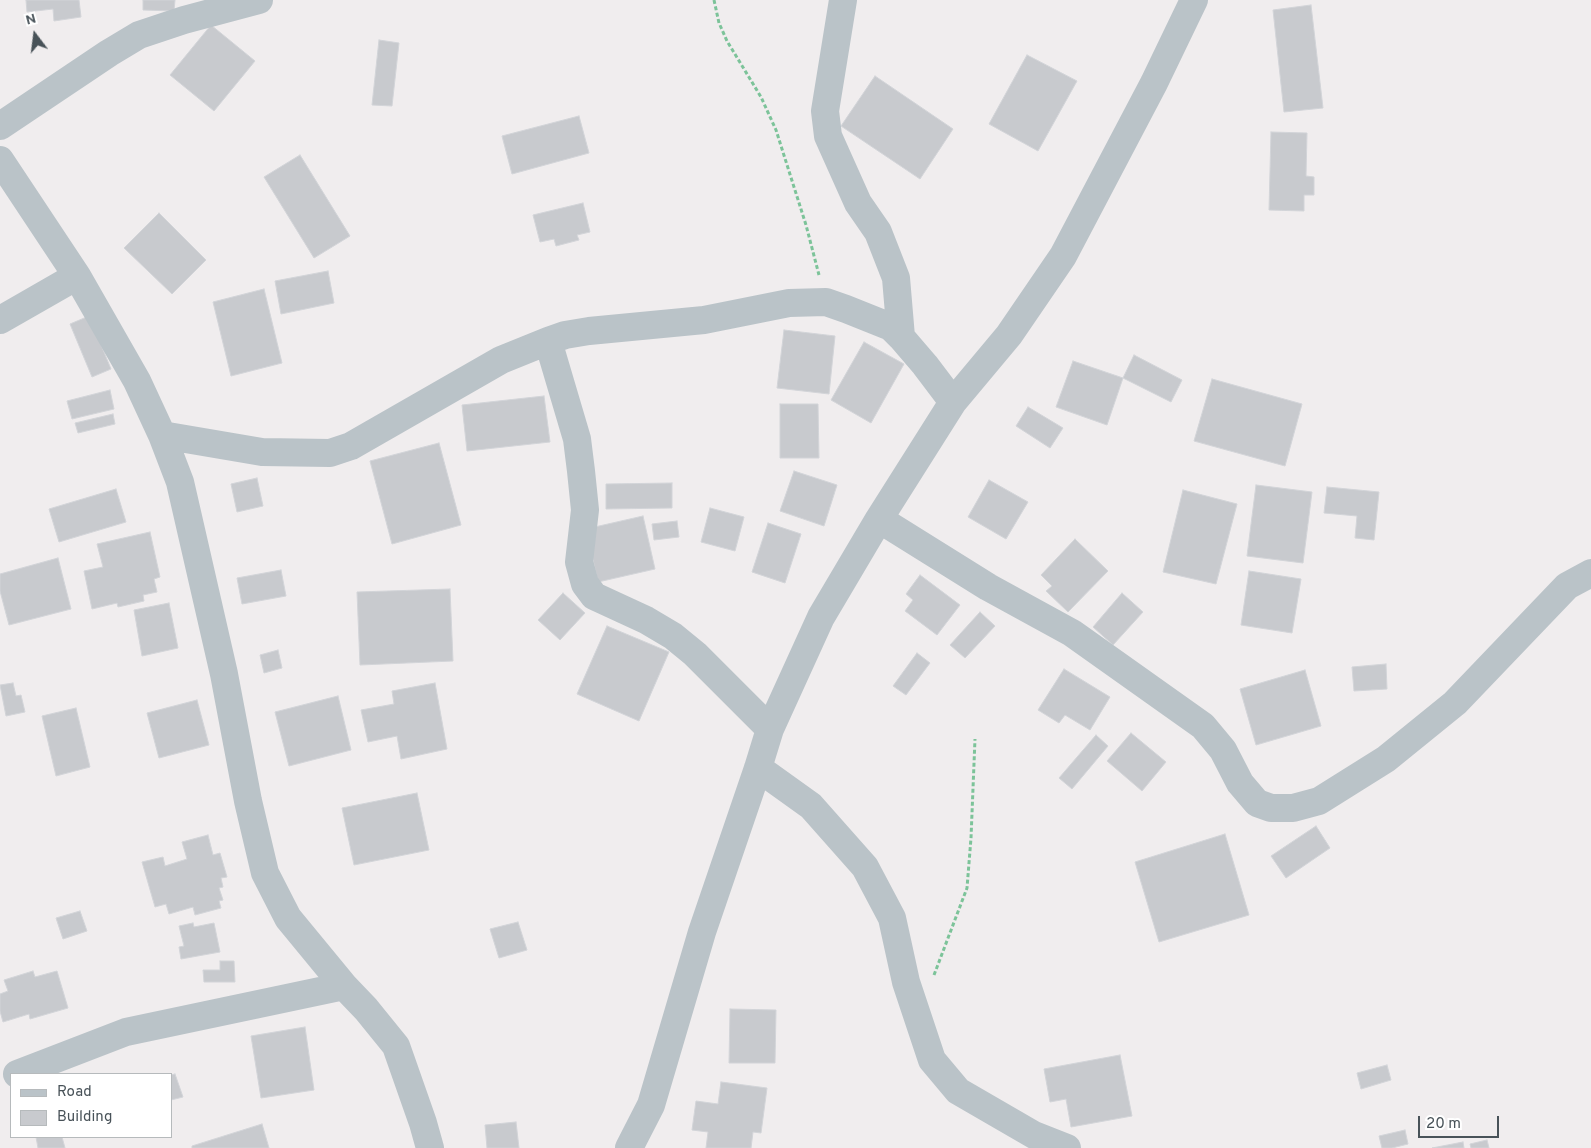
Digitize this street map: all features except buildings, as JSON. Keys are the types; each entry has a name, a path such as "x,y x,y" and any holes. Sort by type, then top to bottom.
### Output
{"street":[{"path":"0,126 139,35 184,20 258,0"},
{"path":"843,0 825,111 828,136 858,203 878,232 896,278 901,337"},
{"path":"629,1148 650,1105 672,1038 702,932 770,729 821,617 879,519 953,402 1009,335 1063,256 1154,82 1194,0"},
{"path":"0,160 77,276 137,381 162,434 180,482 224,674 248,800 265,873 288,918 396,1046 430,1148"},
{"path":"0,320 77,276"},
{"path":"162,434 262,452 330,453 351,446 501,360 565,335 704,320 788,304 826,302 846,308 891,327 953,402"},
{"path":"548,341 576,439 582,471 585,510 579,562 585,584 594,596 646,620 673,636 695,654 770,729"},
{"path":"879,519 988,587 1072,633 1203,726 1223,750 1240,783 1257,803 1271,808 1293,808 1319,801 1386,759 1455,703 1566,586 1591,573"},
{"path":"758,768 810,806 865,867 892,918 906,982 932,1060 958,1091 1034,1134 1067,1148"},
{"path":"19,1073 126,1032 344,986"}],"path":[{"path":"714,0 718,23 761,97 776,130 806,225 826,302"},
{"path":"917,1017 967,888 971,838 974,739"}]}
